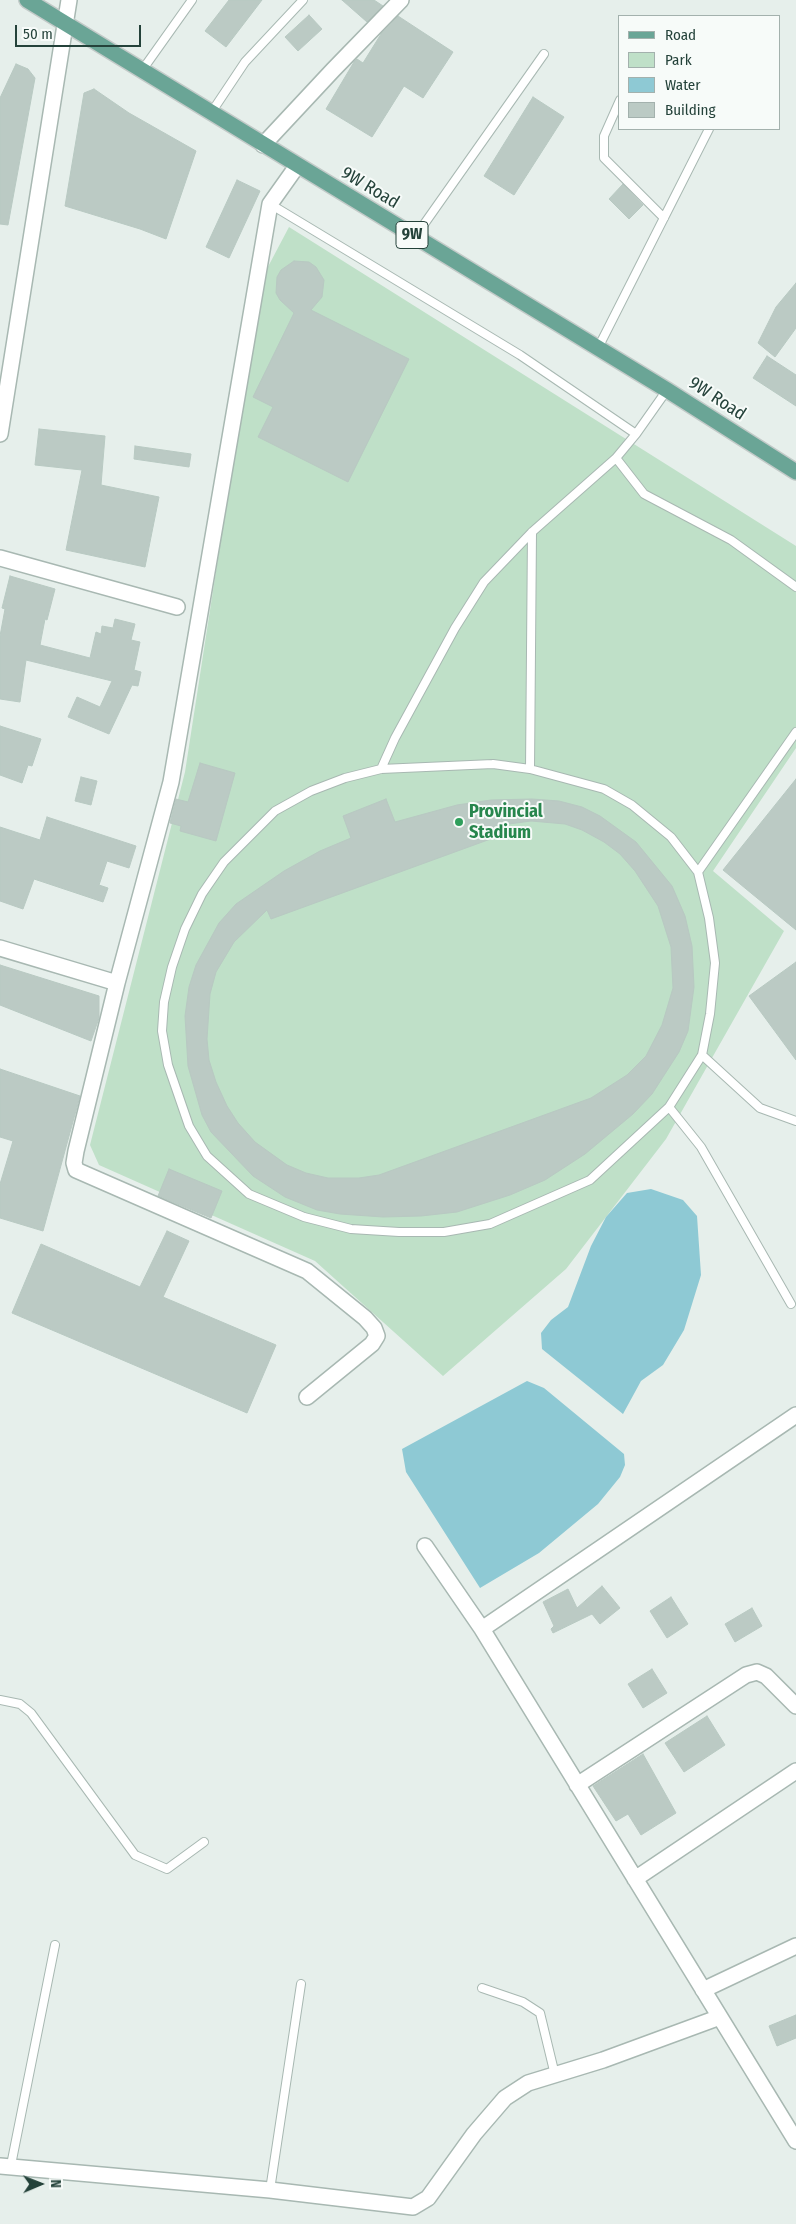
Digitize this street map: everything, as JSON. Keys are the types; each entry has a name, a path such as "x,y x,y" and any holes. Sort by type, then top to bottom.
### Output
{"main road":[{"name":"9W Road","path":"27,0 667,390 796,472"}],"street":[{"path":"0,434 69,0"},
{"path":"264,145 332,70 401,0"},
{"path":"297,166 270,204 171,782 117,983 74,1163 76,1170 307,1271 365,1318 374,1328 376,1336 372,1344 308,1397"},
{"path":"0,558 177,607"},
{"path":"0,948 117,983"},
{"path":"482,1628 796,1415"},
{"path":"425,1546 482,1628 796,2141"},
{"path":"577,1784 746,1675 757,1672 766,1676 796,1706"},
{"path":"635,1879 796,1771"},
{"path":"703,1990 796,1946"},
{"path":"5,2165 270,2190 413,2207 428,2198 474,2134 504,2098 528,2083 603,2060 720,2017"}],"lane":[{"path":"143,69 192,0"},
{"path":"211,113 245,62 303,0"},
{"path":"415,236 544,54"},
{"path":"618,104 604,136 604,158 664,218"},
{"path":"598,348 708,130"},
{"path":"270,204 520,355 636,434"},
{"path":"382,769 395,738 455,628 484,582 532,532 616,458 636,434 667,390"},
{"path":"616,458 644,494 731,540 796,586"},
{"path":"530,769 532,532"},
{"path":"698,872 796,732"},
{"path":"493,764 530,769 604,790 632,806 671,837 698,872 709,918 715,963 710,1014 702,1055 669,1107 590,1180 490,1224 444,1232 351,1229 304,1217 249,1194 206,1156 177,1096 168,1065 162,1031 164,1002 172,967 185,929 202,894 224,862 275,811 311,791 337,781 382,769 493,764"},
{"path":"702,1055 760,1108 796,1121"},
{"path":"669,1107 701,1147 791,1304"},
{"path":"0,1700 20,1704 31,1713 135,1855 167,1868 204,1842"},
{"path":"5,2165 55,1945"},
{"path":"270,2190 301,1984"},
{"path":"482,1988 523,2002 540,2013 555,2075"}],"green space":[{"name":"Provincial Stadium","path":"289,227 796,546 796,748 713,871 784,931 666,1139 566,1269 443,1376 315,1261 99,1165 90,1145 185,772 261,280"}],"water":[{"path":"651,1189 683,1200 697,1216 701,1275 684,1330 663,1365 641,1381 623,1414 542,1349 541,1333 551,1320 568,1307 591,1246 606,1217 627,1193"},
{"path":"527,1381 544,1388 624,1454 625,1465 620,1477 598,1504 539,1553 480,1588 406,1472 402,1449"}],"building":[{"path":"229,0 262,0 226,47 205,31"},
{"path":"342,0 374,0 383,6 367,22"},
{"path":"309,15 322,29 298,51 285,37"},
{"path":"398,16 453,52 423,98 404,86 372,137 326,109 354,62 357,59 363,63 381,34"},
{"path":"16,64 28,69 35,78 8,225 0,224 0,98"},
{"path":"94,89 129,113 196,151 166,239 65,206 84,93"},
{"path":"533,97 564,117 514,195 484,176"},
{"path":"237,180 260,191 229,258 206,247"},
{"path":"623,184 643,205 629,219 609,199"},
{"path":"294,261 309,262 316,267 324,280 322,297 311,310 409,359 348,482 258,437 273,407 253,397 294,313 280,300 276,293 277,277 281,270"},
{"path":"796,283 796,328 775,357 758,343 776,307"},
{"path":"767,356 796,375 796,406 753,378"},
{"path":"39,429 105,436 101,485 159,497 145,567 66,550 82,470 35,465"},
{"path":"135,446 191,454 189,467 134,459"},
{"path":"10,576 55,589 47,620 45,619 40,645 90,658 96,632 101,634 102,626 113,628 115,619 135,624 131,640 140,642 134,670 141,672 138,686 132,685 109,734 68,717 77,697 100,707 112,681 26,660 20,702 0,699 0,636 5,609 2,608"},
{"path":"0,726 41,739 32,766 28,765 22,783 0,775"},
{"path":"200,763 235,773 216,841 180,831 181,826 170,823 176,799 188,802"},
{"path":"81,777 97,781 91,805 75,801"},
{"path":"796,779 796,930 723,870"},
{"path":"386,799 395,822 457,805 491,800 532,799 559,801 582,807 600,816 636,842 672,886 685,916 692,946 694,987 688,1031 679,1052 652,1094 633,1114 585,1154 545,1180 510,1195 457,1212 421,1216 383,1217 340,1214 317,1210 285,1197 253,1176 211,1132 202,1115 188,1066 185,1016 189,987 196,965 219,923 236,904 284,871 320,851 351,838 343,816","holes":["531,821 565,824 582,830 604,842 620,854 635,871 658,906 671,947 673,988 662,1025 646,1056 627,1075 591,1098 379,1175 359,1178 328,1178 306,1173 287,1165 255,1142 238,1123 227,1106 209,1060 207,1039 210,994 216,972 234,942 267,910 271,919 496,837 494,826"]},
{"path":"47,817 136,846 129,868 107,861 99,885 108,888 103,902 34,879 23,909 0,901 0,827 40,840"},
{"path":"796,962 796,1060 749,996"},
{"path":"0,965 99,996 99,1018 91,1041 0,1005"},
{"path":"0,1069 80,1096 43,1231 0,1218 0,1184 13,1141 0,1137"},
{"path":"169,1169 222,1191 211,1218 158,1196"},
{"path":"167,1231 189,1241 163,1297 276,1345 247,1413 12,1313 41,1244 140,1287"},
{"path":"602,1586 620,1608 600,1624 592,1614 553,1633 551,1629 554,1626 543,1602 568,1589 577,1608"},
{"path":"671,1597 688,1624 667,1638 650,1611"},
{"path":"752,1608 762,1626 735,1642 725,1624"},
{"path":"652,1669 667,1693 643,1708 628,1684"},
{"path":"707,1716 725,1745 684,1772 665,1743"},
{"path":"643,1754 676,1813 641,1835 628,1814 616,1821 593,1786"},
{"path":"796,2015 796,2038 777,2046 769,2026"}],"place":[{"name":"Provincial Stadium","path":"459,822"}]}
